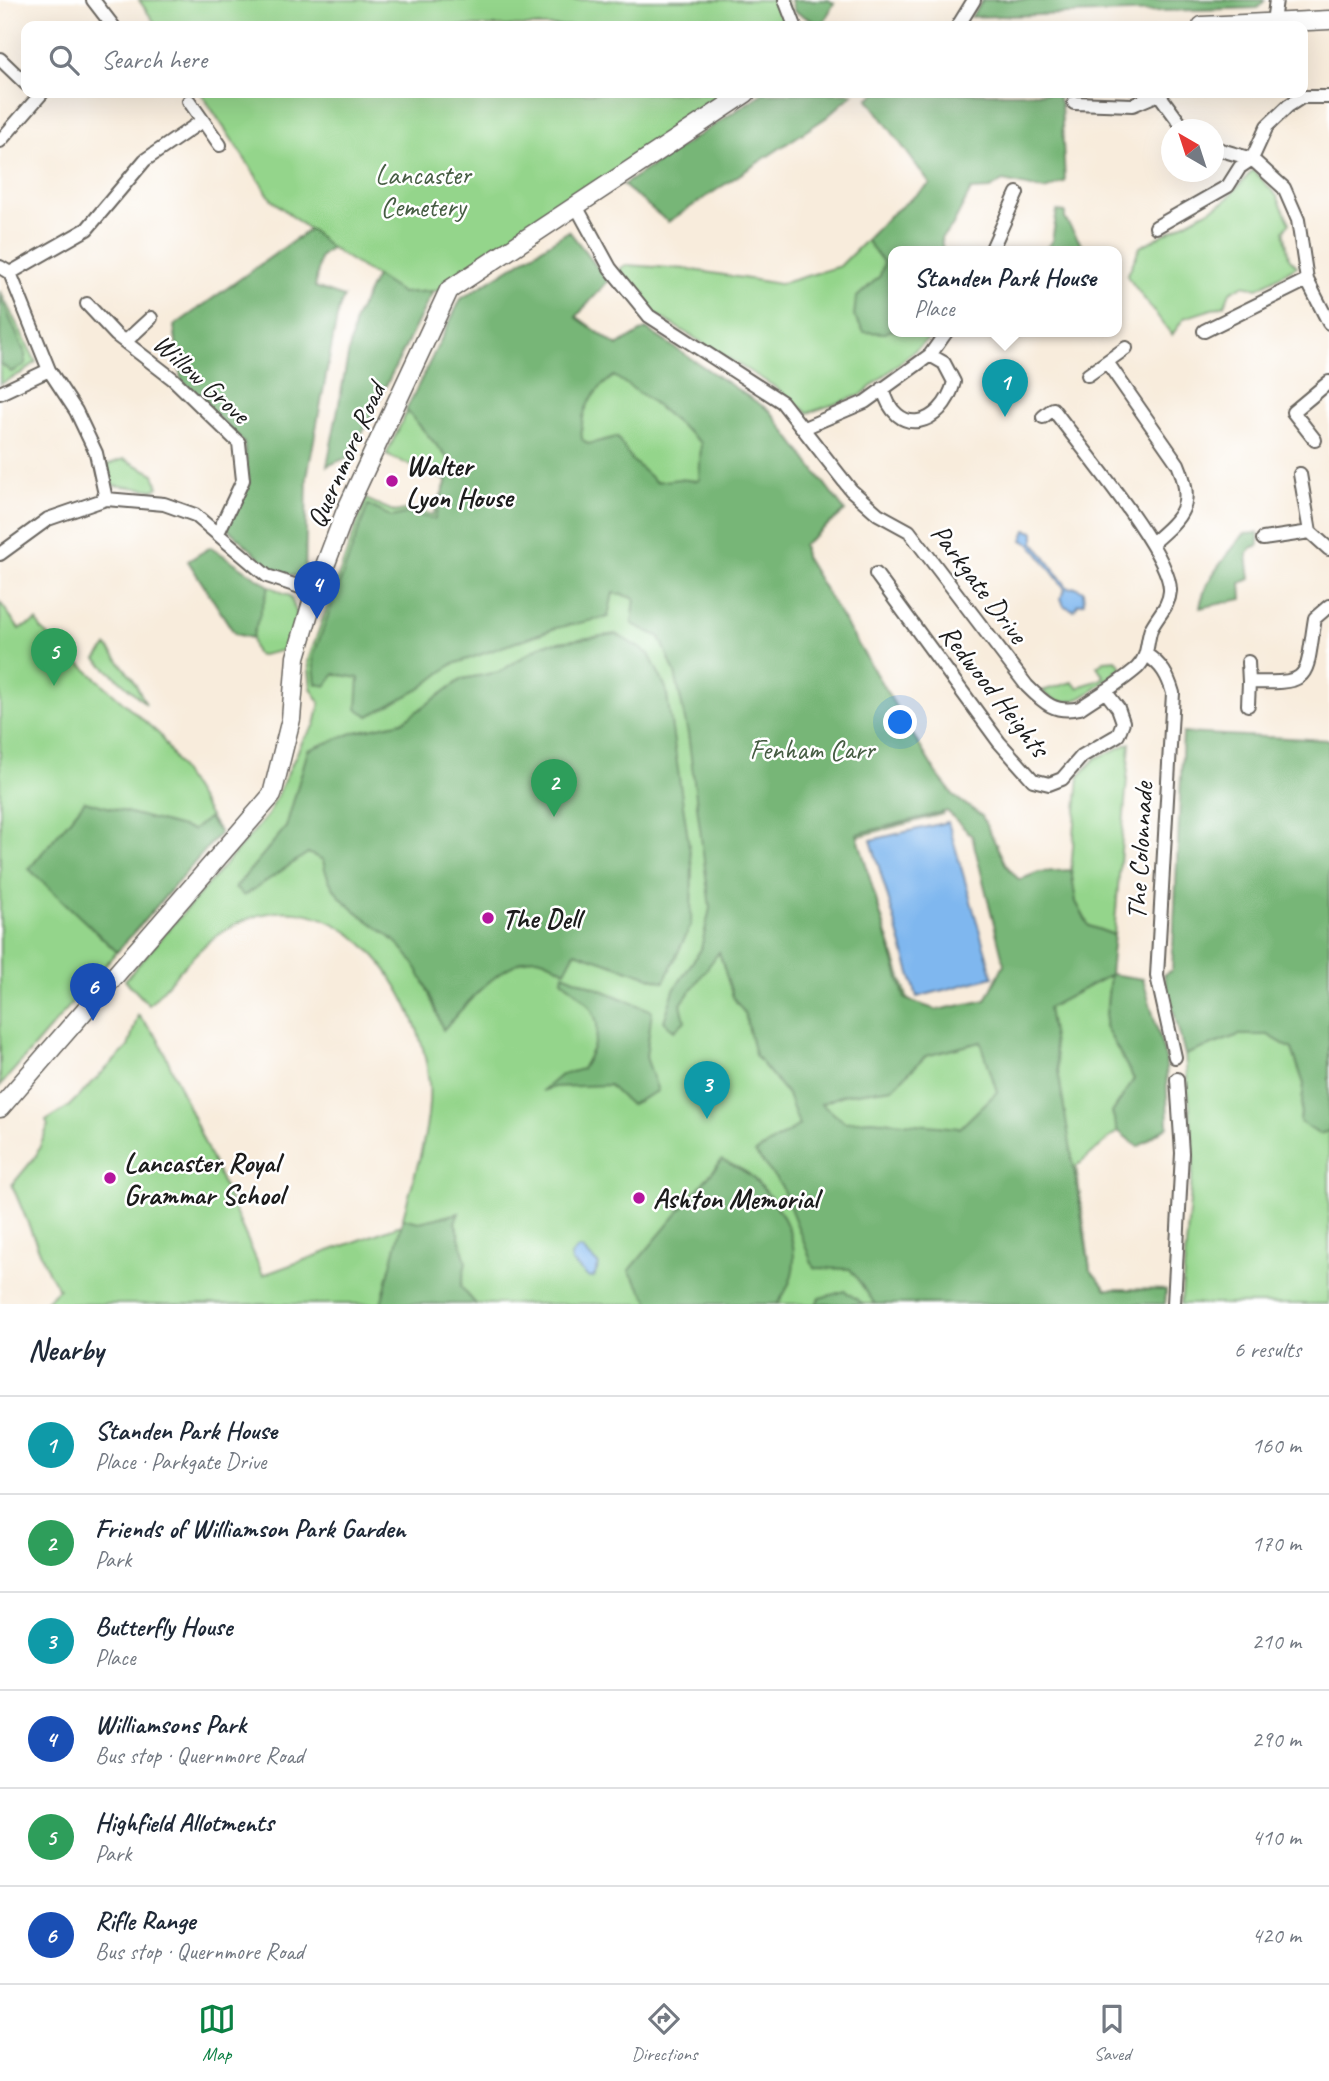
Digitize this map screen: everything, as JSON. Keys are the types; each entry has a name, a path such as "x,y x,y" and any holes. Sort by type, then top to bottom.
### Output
{"street":[{"path":"93,0 106,21"},
{"path":"785,0 794,21"},
{"path":"961,21 974,0"},
{"path":"1273,21 1276,0"},
{"path":"1301,21 1329,20"},
{"path":"0,59 21,79"},
{"path":"1308,96 1329,97"},
{"path":"0,141 36,98"},
{"name":"Quernmore Road","path":"0,1108 272,794 291,719 296,657 315,592 345,513 449,290 738,98"},
{"path":"1074,103 1133,105 1148,98"},
{"path":"1162,98 1177,119"},
{"path":"1156,227 1216,195 1252,159 1267,126 1298,98"},
{"path":"189,101 220,145"},
{"path":"106,499 96,453 76,411 49,370 5,270 87,229 145,160 202,121"},
{"path":"1224,151 1252,159 1284,188 1298,220 1307,280 1329,323"},
{"path":"993,246 1017,193"},
{"name":"Parkgate Drive","path":"576,206 610,268 649,316 782,402 851,490 878,514 909,531 1027,686 1048,707 1059,710 1080,708 1137,667 1147,655"},
{"path":"1205,331 1307,280"},
{"name":"Willow Grove","path":"88,304 125,342 173,379 239,443 243,480 218,533"},
{"name":"Willow Grove","path":"125,342 151,318"},
{"path":"804,428 865,402 930,355 943,337"},
{"path":"1088,375 1126,348"},
{"path":"883,388 887,406 901,418 917,421 935,416 949,398 954,382 944,363 930,355"},
{"path":"1107,362 1178,464 1185,480 1187,497 1182,513 1152,542"},
{"path":"0,393 49,370"},
{"path":"1315,440 1293,412 1329,382"},
{"path":"1043,417 1053,410 1152,542 1168,574 1168,603 1152,628 1147,655"},
{"path":"1300,474 1310,532 1329,549"},
{"path":"0,554 48,519 106,499 130,499 174,507 195,515 267,576 315,592"},
{"path":"1263,539 1310,532"},
{"name":"Redwood Heights","path":"876,574 999,742 1033,780 1049,784 1062,779 1082,756 1118,735 1123,722 1118,708 1105,691"},
{"path":"1249,682 1289,683 1299,679 1307,668 1315,618 1329,606"},
{"name":"The Colonnade","path":"1147,655 1168,676 1173,693 1157,976 1175,1058"},
{"path":"1248,662 1248,705"},
{"path":"1174,1304 1182,1153 1177,1079"}],"green space":[{"path":"139,0 785,0 793,21 154,21"},
{"path":"791,0 828,0 834,3 825,21 813,21 794,11"},
{"path":"983,0 1265,0 1258,8 971,17"},
{"name":"Lancaster Cemetery","path":"204,98 738,98 449,290 402,293 331,248 272,200"},
{"path":"755,98 848,98 827,117 668,222 623,185"},
{"path":"1058,98 1061,104 1065,182 1045,190 1003,181 990,189 971,190 952,227 941,238 942,246 888,246 888,332 885,333 864,332 854,316 856,298 880,276 884,263 866,240 889,216 930,184 868,99"},
{"path":"1253,170 1277,196 1290,223 1284,230 1289,258 1297,266 1258,288 1243,285 1230,292 1225,305 1184,318 1172,335 1127,276 1140,247 1224,202"},
{"path":"1057,211 1065,212 1065,219 1083,246 1048,246 1052,241"},
{"path":"310,229 331,248 320,257 315,287 344,297 338,312 307,477 305,580 270,567 227,528 249,484 244,443 181,380 174,326"},
{"path":"569,231 608,281 576,316 617,346 646,329 770,411 845,511 803,545 805,557 936,773 955,797 946,795 943,814 856,837 916,1025 1048,1007 1110,974 1105,1026 1134,1079 1112,1113 1118,1131 1076,1167 1090,1269 1106,1289 1166,1290 1165,1304 43,1304 59,1289 49,1274 12,1185 36,1156 48,1126 46,1121 68,1107 128,1047 138,1015 158,1038 263,1275 401,1225 424,1137 429,1084 423,1049 410,1013 392,979 369,950 340,927 308,914 273,913 234,925 222,932 188,961 149,1005 125,980 268,815 303,740 315,725 320,703 311,688 308,660 366,499 395,512 410,509 433,515 447,481 386,455 461,299"},
{"name":"Fenham Carr","path":"569,231 608,281 576,317 617,346 646,329 770,411 845,511 803,545 805,557 936,773 955,797 982,816 1006,865 1019,880 1039,872 1071,870 1076,902 1089,926 1114,935 1110,974 1143,979 1166,1060 1168,1126 1138,1147 1118,1131 1112,1113 1134,1079 1105,1026 1110,975 1048,1008 1090,1269 1106,1289 1166,1290 1165,1304 875,1304 850,1269 814,1268 781,1185 755,1153 799,1125 788,1095 755,1055 745,1014 733,997 719,952 681,1004 685,1021 674,1031 664,1021 674,990 701,949 710,908 688,734 675,673 660,637 632,624 635,598 613,593 608,617 556,628 451,665 420,689 369,716 357,709 359,678 335,674 326,686 316,684 313,657 368,505 392,517 408,513 435,519 452,463 406,410 461,299","holes":["614,376 647,398 701,443 699,481 679,479 656,482 632,460 617,437 588,444 582,439 583,420 589,403 599,389","947,811 972,836 1004,964 986,1000 937,1010 905,999 857,834","981,1042 997,1092 960,1128 871,1120 845,1122 821,1104 843,1095 893,1088 926,1056"]},
{"path":"866,240 884,263 880,276 856,298 885,333 888,332 888,337 931,337 861,395 808,413 772,385 655,314 619,269 626,265 687,269 780,284 840,266"},
{"path":"376,276 402,293 433,291 351,456 327,466 355,319"},
{"path":"0,291 36,362 24,372 0,384"},
{"path":"0,296 25,353 25,365 11,372 0,363"},
{"path":"124,459 154,474 158,487 154,490 112,485 106,465"},
{"path":"1258,533 1259,545 1251,548 1247,555 1250,579 1241,583 1242,599 1200,608 1206,587 1223,560 1244,534"},
{"path":"211,547 269,586 252,638 235,634 188,561"},
{"path":"269,586 290,596 297,614 289,649 258,656 252,640 253,631"},
{"path":"0,602 19,629 37,621 41,629 160,735 220,833 0,1086"},
{"path":"616,634 649,654 666,688 692,866 691,925 664,982 575,952 565,971 543,959 529,959 492,979 443,1030 424,983 409,957 398,944 346,903 335,891 323,860 308,853 244,896 235,888 286,827 308,750 355,732 402,722 462,679 499,672 544,644"},
{"path":"107,646 133,679 146,704 96,659"},
{"path":"1116,660 1122,667 1084,696 1063,702 1042,691 1072,682 1078,688 1097,681 1104,677 1097,666 1104,661"},
{"path":"1183,733 1329,740 1329,1131 1319,1134 1300,1122 1304,1084 1292,1049 1268,1035 1239,1035 1185,1055 1164,975 1172,970"},
{"path":"1130,743 1114,935 1089,926 1076,902 1071,870 1079,776 1096,758"},
{"path":"85,801 193,830 208,818 220,833 117,952 29,869"},
{"path":"563,974 652,1011 646,1057 658,1091 630,1105 609,1085 554,1087 542,1091 561,1075 582,1069 597,1030 592,1010 562,980"},
{"path":"1239,1035 1268,1035 1292,1049 1304,1084 1300,1122 1319,1134 1329,1131 1329,1304 1181,1304 1194,1154 1185,1055"},
{"path":"722,1160 751,1176 785,1220 794,1253 793,1270 787,1287 777,1304 651,1304 629,1271"},
{"path":"459,1213 455,1222 466,1262 461,1287 476,1304 381,1304 403,1218 419,1222"},
{"path":"845,1291 863,1304 816,1304 819,1298"}],"water":[{"path":"1026,530 1034,532 1034,542 1068,588 1076,587 1083,591 1084,603 1078,604 1074,610 1064,606 1061,598 1065,589 1031,544 1022,540"},
{"path":"948,822 993,977 917,997 871,840"},
{"path":"577,1249 582,1249 599,1265 594,1277 589,1278 572,1262 571,1256"}],"place":[{"name":"Standen Park House","path":"1005,417"},
{"name":"Walter Lyon House","path":"392,481"},
{"name":"Williamsons Park","path":"317,619"},
{"name":"Highfield Allotments","path":"54,686"},
{"name":"Friends of Williamson Park Garden","path":"554,817"},
{"name":"The Dell","path":"488,918"},
{"name":"Rifle Range","path":"93,1021"},
{"name":"Butterfly House","path":"707,1119"},
{"name":"Lancaster Royal Grammar School","path":"110,1178"},
{"name":"Ashton Memorial","path":"639,1198"}]}
